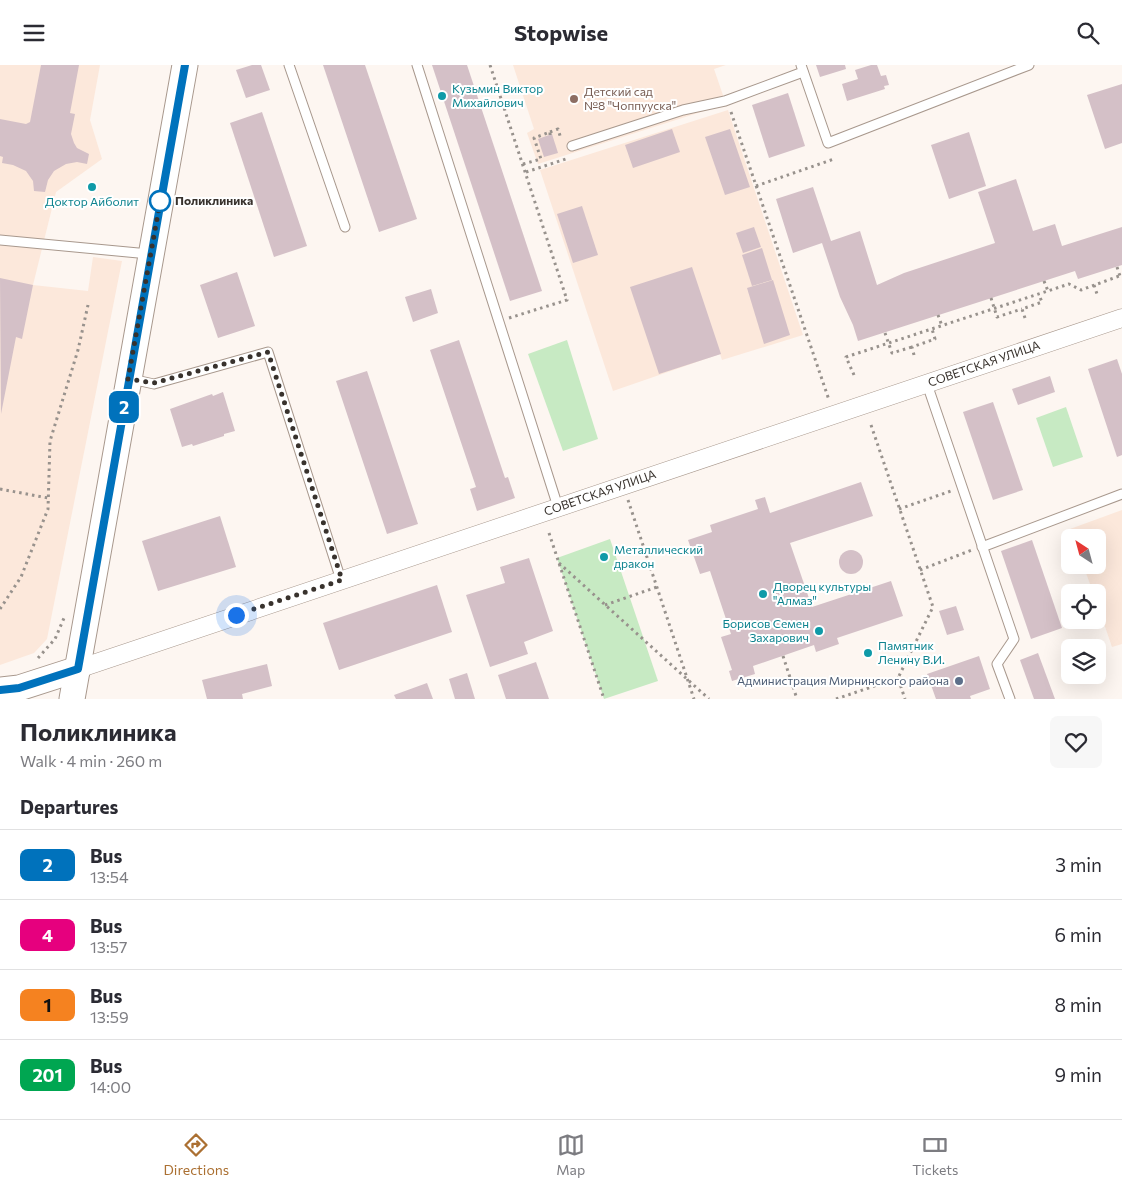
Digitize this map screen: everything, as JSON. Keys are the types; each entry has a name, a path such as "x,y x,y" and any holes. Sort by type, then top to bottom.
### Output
{"main road":[{"path":"72,699 185,65"},
{"path":"0,690 19,688 78,669"}],"street":[{"name":"СОВЕТСКАЯ УЛИЦА","path":"78,669 1122,318"}],"lane":[{"path":"289,65 345,227"},
{"path":"417,65 558,507"},
{"path":"572,145 683,110 727,101 802,69 828,143 1030,65"},
{"path":"0,240 150,254"},
{"path":"128,379 154,383 268,352 342,580"},
{"path":"927,384 1014,639 997,664 1010,699"},
{"path":"982,547 1122,494"}],"path":[{"path":"490,65 567,300 499,321"},
{"path":"727,101 829,400"},
{"path":"523,164 540,159 534,138 550,132 550,135"},
{"path":"756,185 834,159"},
{"path":"854,375 846,357 1070,284 1081,290 1121,276 1117,267"},
{"path":"1044,281 1048,291"},
{"path":"1094,285 1098,294"},
{"path":"991,298 997,317 1042,302 1039,294"},
{"path":"0,609 21,577 48,509 50,441 78,350 88,305"},
{"path":"1022,309 1025,319"},
{"path":"938,315 942,327"},
{"path":"885,333 892,353 936,339 932,329"},
{"path":"912,347 914,355"},
{"path":"836,699 898,678 933,607 871,425"},
{"path":"624,485 694,699"},
{"path":"899,509 962,487"},
{"path":"0,489 48,498"},
{"path":"549,533 604,699"},
{"path":"920,570 982,547"},
{"path":"559,563 709,699"},
{"path":"605,605 657,587"},
{"path":"32,660 40,657 55,639 64,617"},
{"path":"783,656 797,699"},
{"path":"898,678 906,699"}],"shaded area":[{"path":"0,65 100,65 90,120 102,159 56,192 33,285 88,291 93,257 122,261 47,639 34,653 0,665"},
{"path":"513,65 726,65 714,69 726,104 538,164 527,133 534,129"},
{"path":"728,110 803,335 722,360 720,354 613,391 540,170"},
{"path":"1122,510 1122,644 1112,647 1106,629 1106,584 1090,584 1086,574 1106,574 1106,529 1070,529"}],"green space":[{"path":"567,340 598,439 563,451 528,354"},
{"path":"1066,407 1083,457 1053,467 1036,418"},
{"path":"610,539 658,681 604,699 557,558"}],"building":[{"path":"41,65 79,65 70,113 75,114 71,134 77,148 89,154 87,164 77,162 66,164 54,171 48,180 45,192 34,191 33,181 26,171 13,165 2,163 3,157 0,156 0,119 26,124 30,122"},
{"path":"252,65 261,65 270,90 246,98 236,70"},
{"path":"323,65 365,65 417,219 379,232"},
{"path":"432,65 467,65 542,291 510,301"},
{"path":"816,65 845,65 846,69 820,77"},
{"path":"877,65 881,76 886,75 889,85 884,86 885,89 847,101 842,84 858,79 855,70"},
{"path":"1122,84 1122,143 1105,149 1087,95"},
{"path":"788,93 805,146 769,158 752,105"},
{"path":"262,112 307,246 274,257 230,123"},
{"path":"672,129 680,152 633,168 625,145"},
{"path":"730,129 750,187 725,195 705,137"},
{"path":"969,132 986,186 949,199 931,145"},
{"path":"552,134 558,153 544,157 538,139"},
{"path":"1016,179 1033,231 1055,224 1062,246 1122,227 1122,265 1078,279 1075,271 858,341 840,297 822,243 793,253 776,199 813,187 831,241 860,231 877,285 904,273 995,243 978,192"},
{"path":"582,206 598,255 573,263 557,214"},
{"path":"754,227 761,247 743,253 736,233"},
{"path":"762,248 772,280 752,286 742,255"},
{"path":"692,267 721,354 659,374 630,287"},
{"path":"237,272 255,326 218,338 200,285"},
{"path":"0,278 33,285 22,339 16,337 1,414"},
{"path":"773,280 790,335 764,344 747,288"},
{"path":"431,289 438,313 413,322 405,297"},
{"path":"459,340 505,478 508,477 515,498 477,511 470,489 476,487 430,350"},
{"path":"1117,359 1122,374 1122,455 1117,457 1088,369"},
{"path":"367,371 418,524 387,534 336,381"},
{"path":"1050,376 1055,392 1018,405 1012,389"},
{"path":"223,392 235,431 193,446 192,444 182,447 170,409"},
{"path":"993,402 1023,490 993,500 963,412"},
{"name":"Дворец культуры \"Алмаз\"","path":"861,482 873,516 790,543 812,607 891,581 903,616 837,638 839,644 816,652 814,645 753,666 755,674 732,681 729,671 732,670 721,637 731,634 710,571 700,574 688,540 712,532 710,525 758,509 755,500 765,497 770,513"},
{"path":"220,516 236,567 158,591 142,541"},
{"path":"1032,540 1061,628 1031,639 1001,551"},
{"path":"851,550 856,551 862,557 862,567 856,573 851,574 846,573 840,567 839,562 840,557 846,551"},
{"path":"529,558 553,631 524,642 528,654 490,667 466,595 505,583 500,567"},
{"path":"437,585 452,632 339,670 323,623"},
{"path":"956,606 964,630 947,635 939,611"},
{"path":"1038,653 1055,699 1034,699 1020,660"},
{"name":"Администрация Мирнинского района","path":"979,656 990,689 970,696 971,699 936,699 927,674"},
{"path":"536,662 549,699 506,699 498,675"},
{"path":"267,664 272,686 242,694 243,699 207,699 202,680"},
{"path":"467,673 475,699 455,699 449,679"},
{"path":"427,683 433,699 396,699 394,695"}],"bus line":[{"name":"2","path":"0,690 19,688 78,669 185,65"}],"place":[{"name":"Кузьмин Виктор Михайлович","path":"442,96"},
{"name":"Детский сад №8 \"Чоппууска\"","path":"574,99"},
{"name":"Доктор Айболит","path":"92,187"},
{"name":"Поликлиника","path":"160,201"},
{"name":"Металлический дракон","path":"604,557"},
{"name":"Дворец культуры \"Алмаз\"","path":"763,594"},
{"name":"Борисов Семен Захарович","path":"819,631"},
{"name":"Памятник Ленину В.И.","path":"868,653"},
{"name":"Администрация Мирнинского района","path":"959,681"}],"route":[{"path":"160,201 161,197 128,379 154,383 268,352 342,580 236,615"}]}
